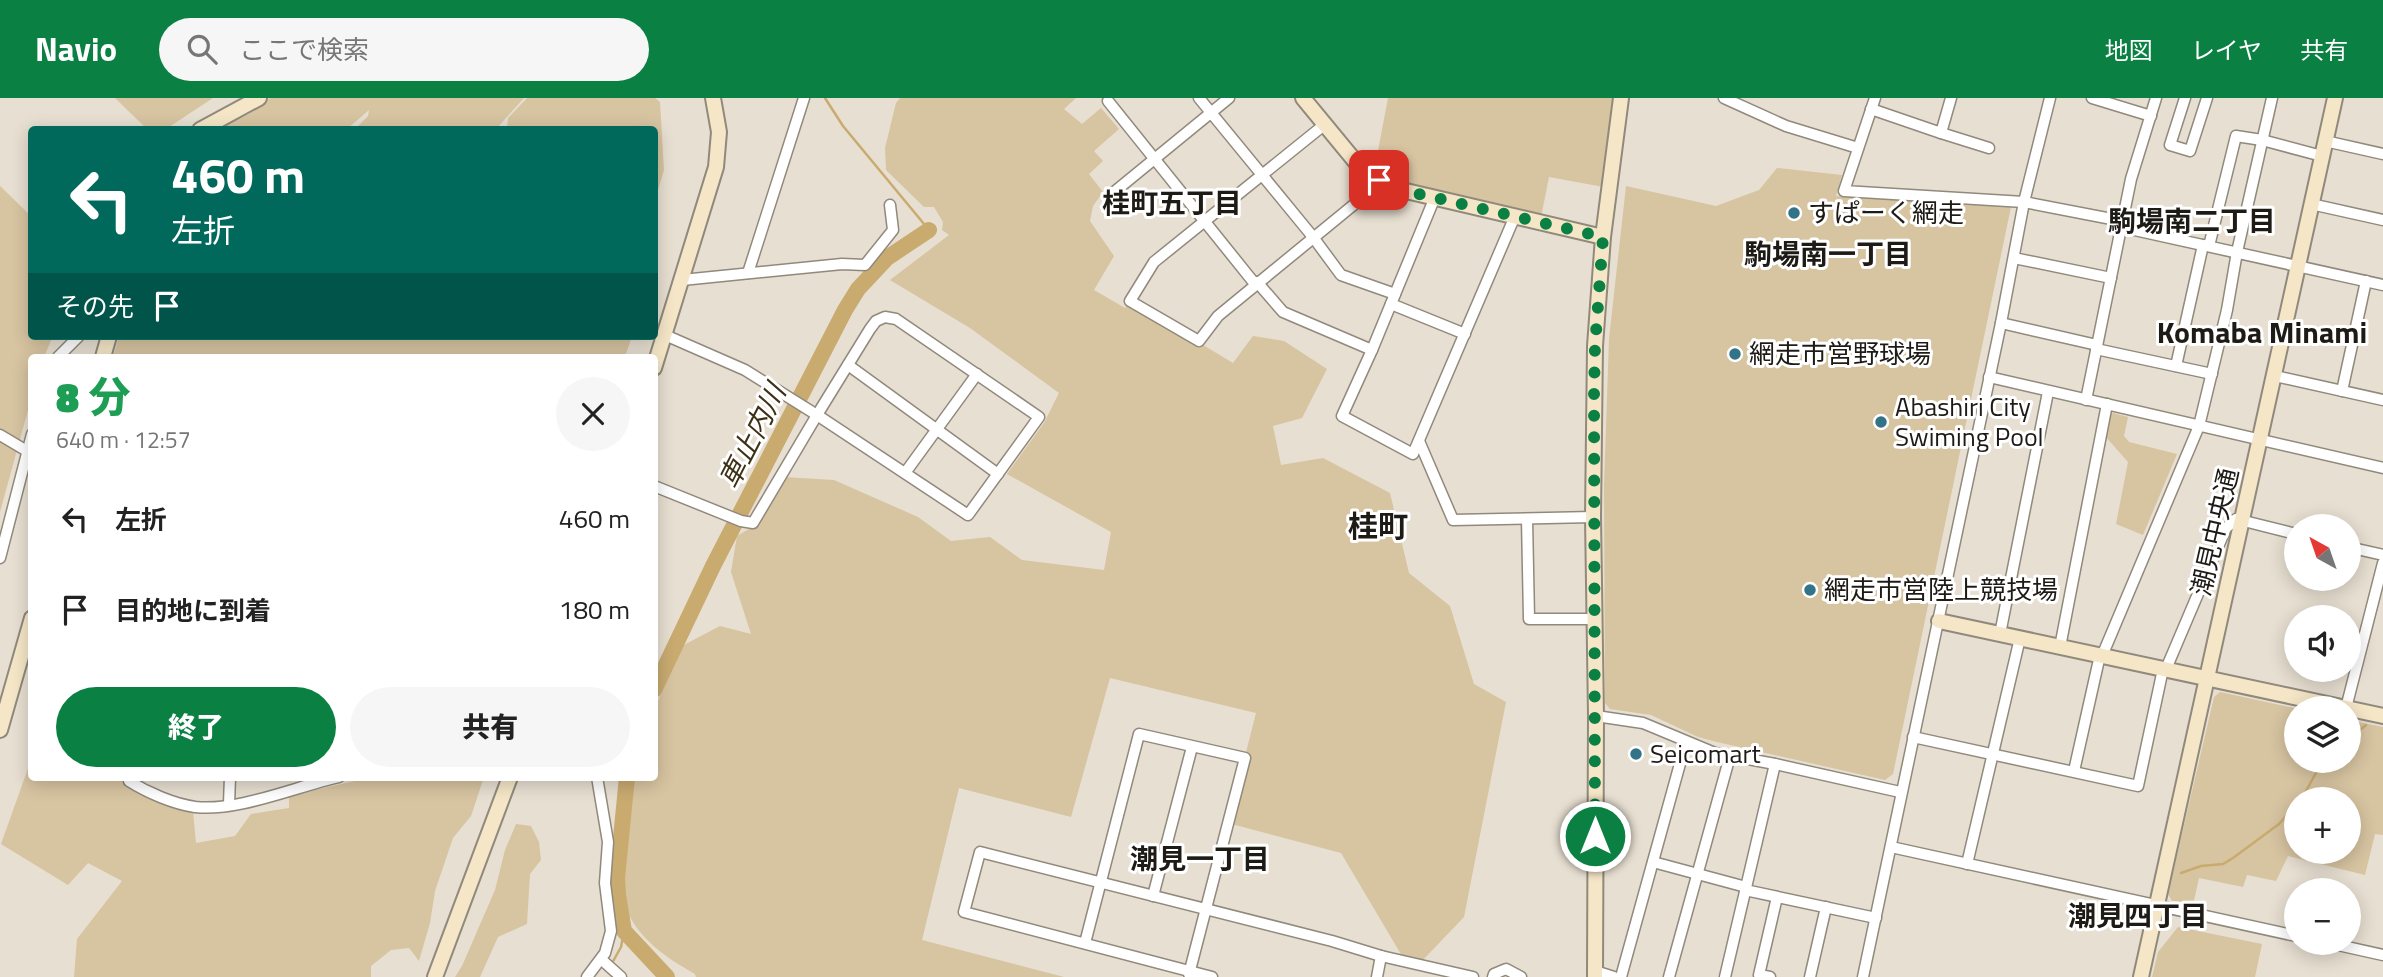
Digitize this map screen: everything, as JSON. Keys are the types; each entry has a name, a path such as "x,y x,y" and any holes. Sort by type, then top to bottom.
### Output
{"street":[{"path":"207,126 259,98"},
{"path":"658,356 718,157 719,132 713,98"},
{"path":"748,272 804,98"},
{"path":"1199,98 1341,275 1465,334"},
{"path":"1108,197 1229,98"},
{"path":"1303,98 1364,172 1379,180 1406,191 1603,237"},
{"path":"1614,977 1595,974 1596,716 1593,517 1595,346 1603,237 1621,98"},
{"path":"1724,98 1786,126 1858,148"},
{"path":"1875,98 1844,191 2024,202 2383,285"},
{"path":"1941,133 1951,98"},
{"path":"1867,976 1900,792 1939,621 2024,202 2050,98"},
{"path":"2092,98 2151,116"},
{"path":"2086,400 2131,179 2156,98"},
{"path":"2185,98 2171,145 2190,151 2207,98"},
{"path":"2074,771 2101,655 2199,426 2227,310 2237,252 2272,98"},
{"name":"潮見中央通","path":"2141,977 2335,98"},
{"path":"1108,101 1203,221 1283,312 1372,350"},
{"path":"1871,109 1989,148"},
{"path":"1324,125 1154,262 1130,301 1199,341 1218,316 1373,189 1379,180"},
{"path":"2176,366 2236,136 2383,155"},
{"path":"1435,197 1342,416 1413,454 1514,216"},
{"path":"2311,204 2383,220"},
{"path":"682,281 748,272 842,264 865,265 893,230 890,205"},
{"path":"2014,258 2110,278"},
{"path":"2342,391 2366,281"},
{"path":"658,488 753,523 817,415 876,321 890,317 1039,417 968,515 817,415 745,370 665,334"},
{"path":"2001,323 2212,374"},
{"path":"61,354 75,340"},
{"path":"848,365 998,474"},
{"path":"905,473 976,374"},
{"path":"2275,376 2383,400"},
{"path":"1989,377 2383,468"},
{"path":"2000,634 2048,392"},
{"path":"2060,647 2107,404"},
{"path":"0,435 27,452"},
{"path":"1419,441 1453,520 1593,517"},
{"path":"0,558 28,448"},
{"path":"1527,519 1528,619 1595,619"},
{"path":"1913,737 2138,786 2165,669 2226,528 2236,519 2284,531"},
{"path":"2361,550 2383,555"},
{"path":"2349,696 2383,563"},
{"path":"1939,621 2290,696"},
{"path":"0,730 28,632"},
{"path":"1967,864 2020,638"},
{"path":"2361,711 2383,716"},
{"path":"1596,716 1643,723 1715,753 1900,792"},
{"path":"1085,943 1139,734 1245,758 1189,974"},
{"path":"1621,977 1686,742"},
{"path":"1153,896 1192,747"},
{"path":"1669,977 1730,756"},
{"path":"1725,977 1775,764"},
{"path":"130,781 193,807 254,800 324,781"},
{"path":"229,804 230,781"},
{"path":"435,977 508,781"},
{"path":"587,977 612,970 609,944 611,930 605,883 607,833 598,781"},
{"path":"1891,847 2284,933"},
{"path":"1212,977 1189,974 1085,943 964,912 980,852 1332,941 1434,972 1472,977"},
{"path":"1653,862 1777,897 1876,918"},
{"path":"1770,977 1759,975 1777,897"},
{"path":"1810,977 1826,907"},
{"path":"2361,950 2383,955"},
{"path":"1377,977 1381,956"},
{"path":"1493,977 1506,969 1521,977"}],"shaded area":[{"path":"115,98 213,98 171,126 144,126"},
{"path":"270,98 524,98 499,126 358,126 368,116 369,110 350,126 223,126 249,114"},
{"path":"527,98 655,98 660,102 664,170 658,190 658,126 507,126 508,118"},
{"path":"900,98 1076,98 1064,109 1082,124 1101,108 1119,129 1094,151 1103,161 1089,174 1103,192 1093,206 1090,221 1114,256 1094,290 1125,308 1130,301 1233,363 1253,336 1284,341 1327,369 1302,418 1273,426 1281,465 1323,458 1390,493 1409,573 1450,606 1474,684 1506,702 1464,917 1419,964 1405,961 1341,853 1228,823 1256,713 1110,678 1071,817 959,788 922,940 1064,977 696,977 653,946 633,922 626,908 621,875 629,830 633,781 658,781 658,701 680,647 720,626 751,634 731,572 737,536 757,524 784,477 834,480 918,517 951,541 990,537 1022,560 1104,570 1111,532 1007,474 1044,423 1059,393 970,328 890,280 949,235 942,230 943,222 934,207 924,207 886,170 885,148 896,103"},
{"path":"1388,98 1621,98 1609,188 1549,177 1540,222 1373,177"},
{"path":"1777,168 1842,175 1836,196 2011,207 1893,774 1885,780 1698,737 1651,715 1610,709 1605,703 1604,486 1609,339 1626,186 1716,206 1759,190"},
{"path":"0,186 28,213 28,340 51,340 45,354 28,354 28,410 0,512"},
{"path":"118,340 631,340 626,354 114,354"},
{"path":"2113,413 2128,417 2124,436 2129,442 2177,454 2143,535 2116,524 2128,462 2105,436 2110,415"},
{"path":"2220,692 2284,706 2284,773 2361,773 2361,722 2383,727 2383,835 2375,834 2365,875 2320,864 2361,864 2361,787 2284,787 2284,864 2276,881 2247,875 2243,887 2199,878 2193,905 2172,901 2168,894 2214,697"},
{"path":"28,768 28,781 125,781 166,803 193,812 196,843 235,836 251,814 289,808 289,796 355,781 483,781 471,816 453,838 435,891 430,923 419,961 409,948 391,950 371,966 371,977 74,977 77,939 122,881 88,863 68,885 1,844"},
{"path":"516,824 531,826 539,842 541,860 530,874 527,924 498,937 480,977 455,977 495,890 505,850"},
{"path":"2178,927 2262,944 2255,977 2152,977 2158,952"}],"waterway":[{"path":"825,98 843,126 929,230"},
{"name":"車止内川","path":"658,682 713,566 845,310 858,289 887,258 929,230"},
{"path":"2361,729 2366,725"},
{"path":"2308,787 2316,773"},
{"name":"車止内川","path":"627,781 617,878 624,931 667,977"},
{"path":"2181,873 2201,866 2223,864 2284,818"},
{"path":"611,965 621,947 624,931"}],"place":[{"name":"すぱーく網走","path":"1794,213"},
{"name":"網走市営野球場","path":"1735,354"},
{"name":"Abashiri City Swiming Pool","path":"1881,422"},
{"name":"網走市営陸上競技場","path":"1810,590"},
{"name":"Seicomart","path":"1636,754"}],"district":[{"name":"桂町五丁目","path":"1172,203"},
{"name":"駒場南二丁目","path":"2192,221"},
{"name":"駒場南一丁目","path":"1828,254"},
{"name":"Komaba Minami","path":"2262,333"},
{"name":"桂町","path":"1378,527"},
{"name":"潮見一丁目","path":"1200,859"},
{"name":"潮見四丁目","path":"2138,916"}],"route":[{"path":"1379,180 1406,191 1603,237 1594,395 1595,836"}]}
